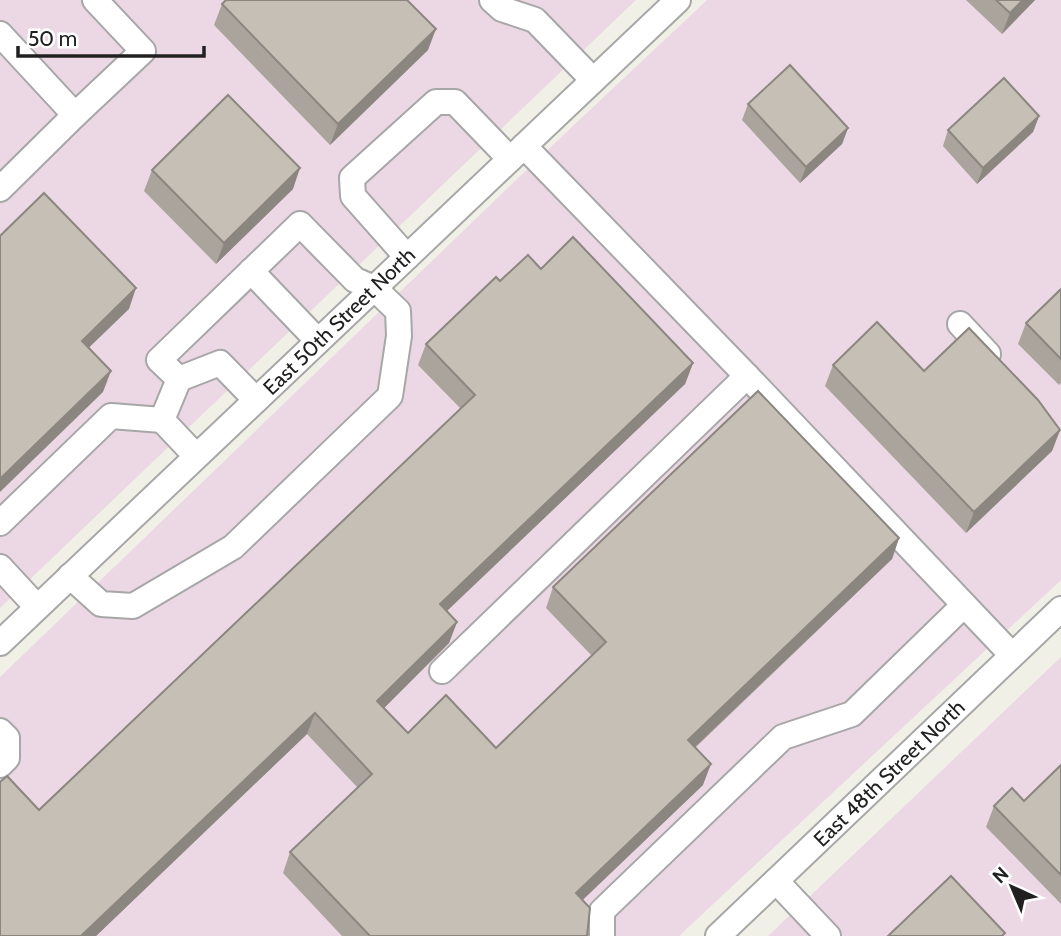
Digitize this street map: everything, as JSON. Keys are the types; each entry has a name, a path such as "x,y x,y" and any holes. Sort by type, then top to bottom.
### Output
{"street":[{"path":"0,189 143,51 95,0"},
{"path":"492,0 502,9 535,20 593,80"},
{"name":"East 50th Street North","path":"0,643 678,0"},
{"path":"0,34 75,115"},
{"path":"407,257 353,197 352,178 436,102 455,102 517,153 747,376 1013,655"},
{"path":"70,576 101,604 133,606 233,547 390,396 399,336 398,312 374,288 355,279 300,224 159,360 179,379"},
{"path":"251,271 318,341"},
{"path":"960,324 1006,372"},
{"path":"162,420 179,379 220,363 256,400"},
{"path":"442,671 747,376"},
{"path":"0,523 111,416 162,420 196,456"},
{"path":"0,567 37,607"},
{"path":"602,936 603,911 783,737 852,714 964,605"},
{"name":"East 48th Street North","path":"718,936 1061,609"},
{"path":"0,731 7,738 8,758 0,765"},
{"path":"776,881 828,936"}],"shaded area":[{"path":"0,0 636,0 0,608"},
{"path":"707,0 1061,0 1061,580 679,936 0,936 0,677 542,155"},
{"path":"1061,657 1061,936 768,936"}],"building":[{"path":"226,0 407,0 436,29 338,124 222,4"},
{"path":"996,0 1023,0 1010,13"},
{"path":"790,65 848,128 806,167 748,104"},
{"path":"1004,78 1039,116 983,168 948,130"},
{"path":"228,95 300,168 224,243 152,170"},
{"path":"44,193 136,288 82,341 111,371 0,479 0,236"},
{"path":"573,237 693,363 440,604 457,622 377,701 408,733 446,695 496,748 606,642 553,587 758,391 899,538 688,740 711,764 576,893 590,908 587,936 370,936 290,852 372,774 315,713 81,936 0,936 0,782 7,776 39,810 475,395 426,344 496,277 500,281 528,255 541,269"},
{"path":"1061,289 1061,359 1026,323"},
{"path":"877,322 924,371 969,328 1038,400 1060,430 974,512 833,365"},
{"path":"1061,765 1061,875 994,806 1012,788 1024,801"},
{"path":"951,876 1005,933 1002,936 888,936"}]}
